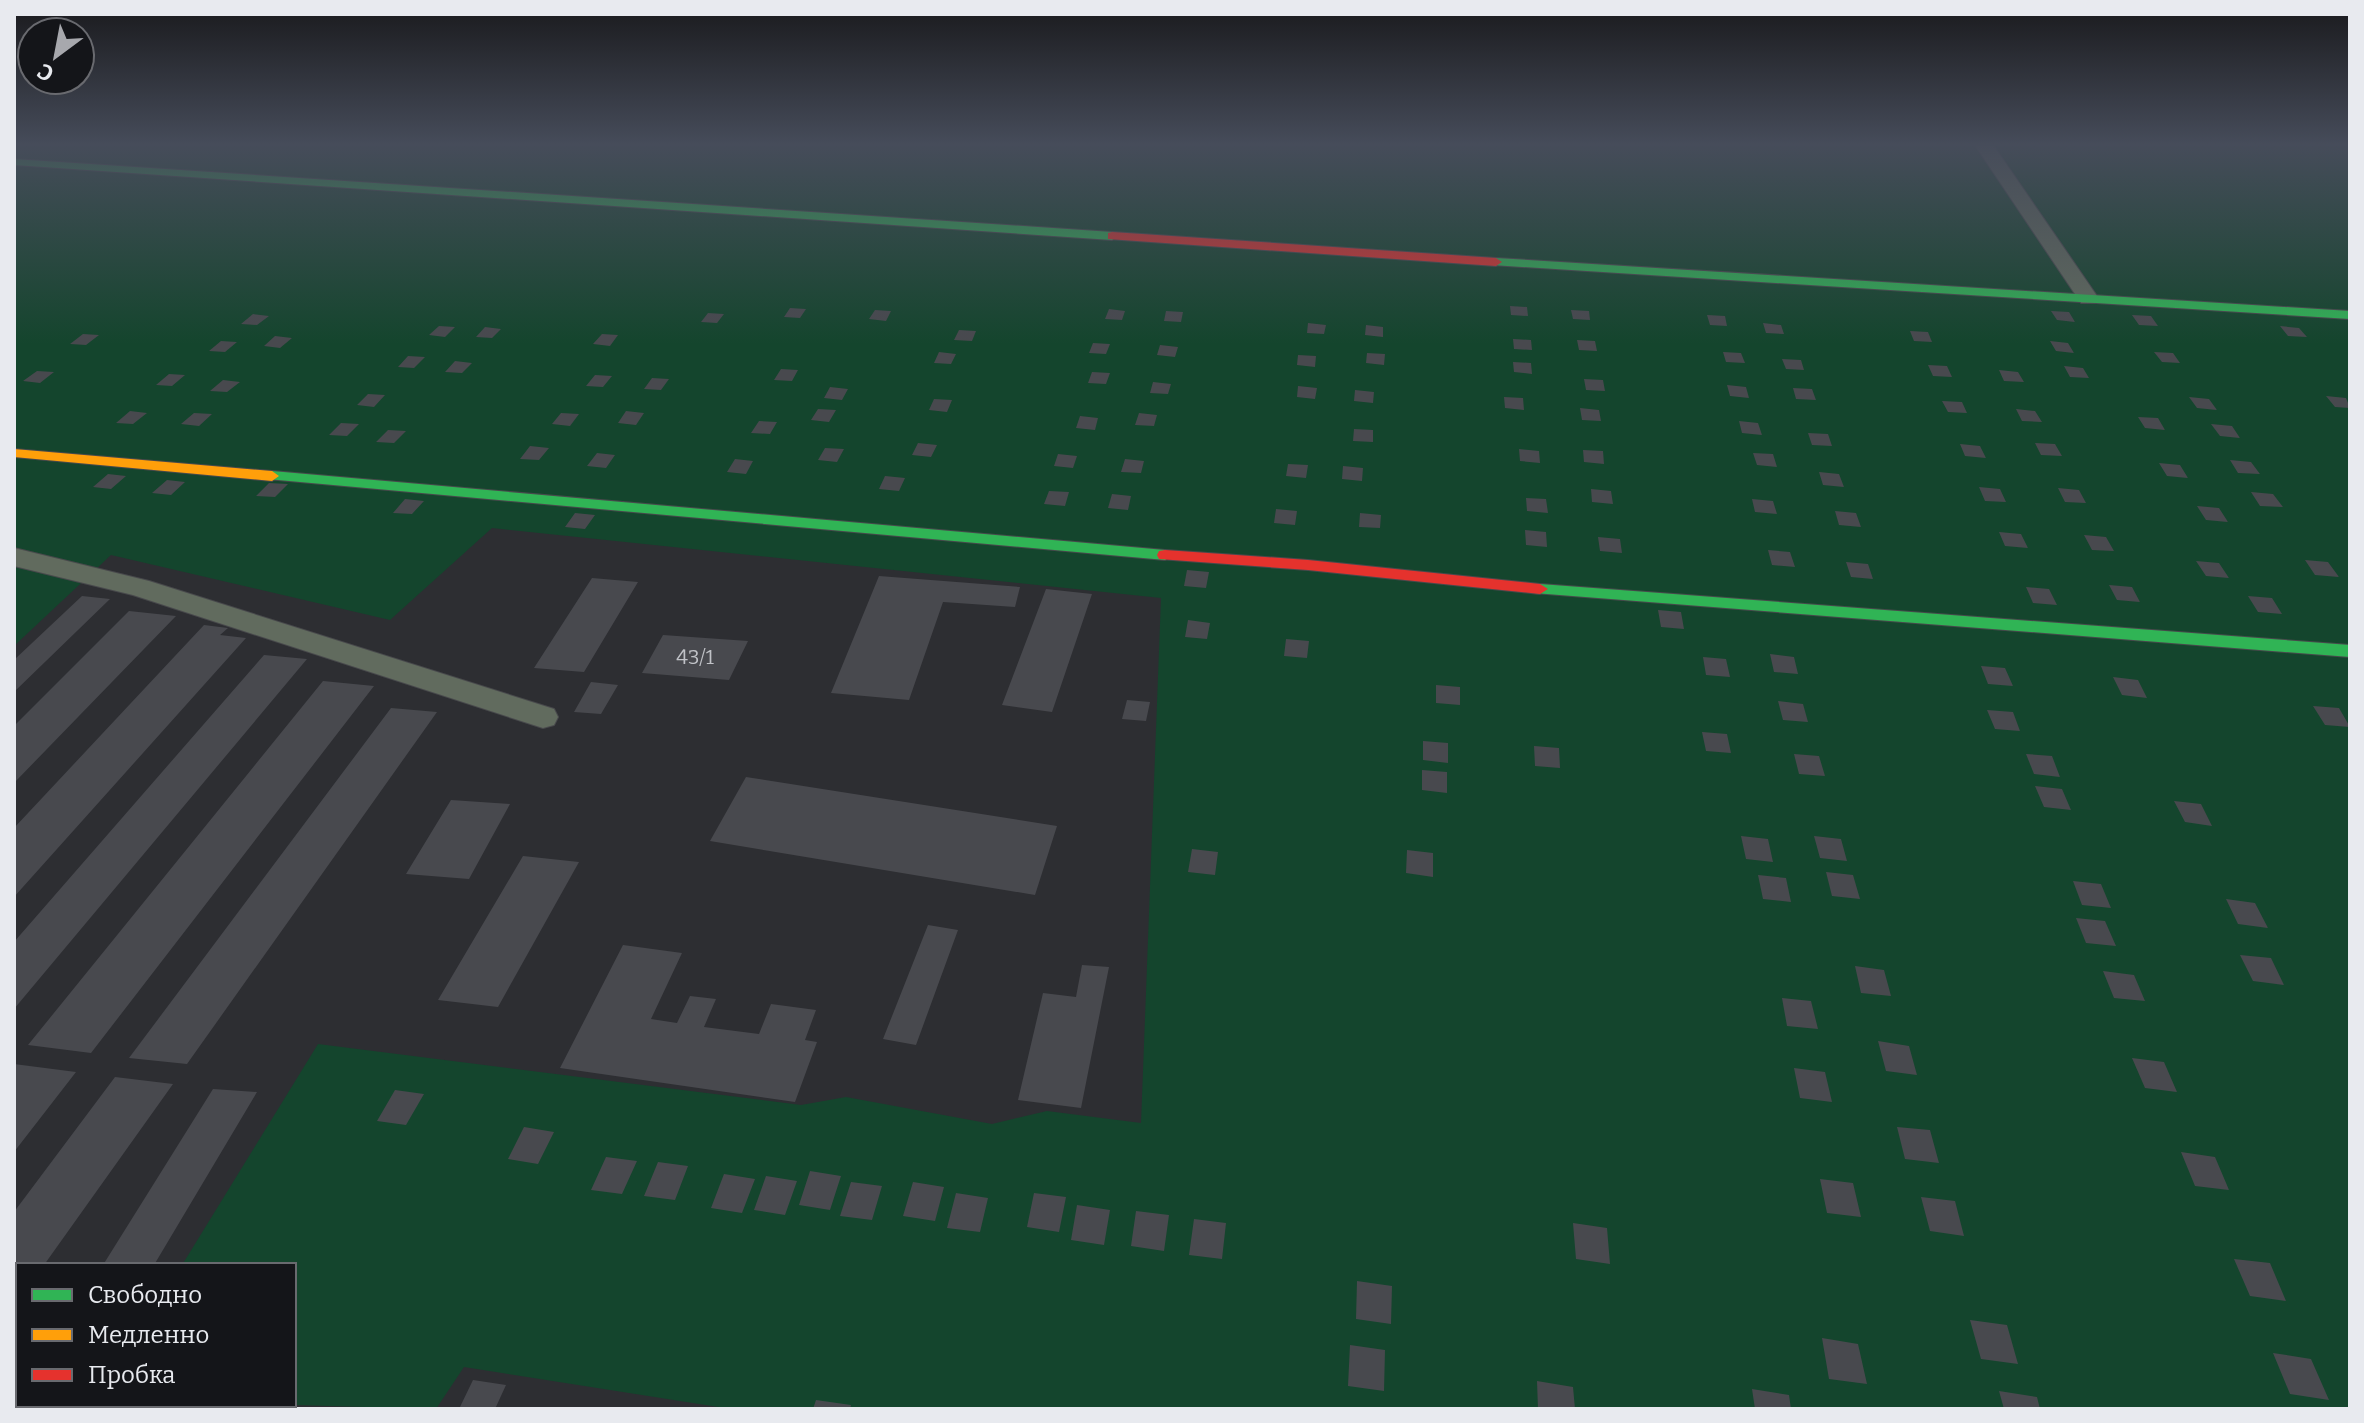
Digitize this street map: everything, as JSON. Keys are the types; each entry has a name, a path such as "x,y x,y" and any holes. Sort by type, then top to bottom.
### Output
{"street":[{"path":"728,211 2350,315"},
{"path":"2029,211 2088,299"},
{"path":"14,453 1067,548 1308,565 1564,591 2350,651"},
{"path":"14,557 139,587 543,717"}],"green space":[{"path":"14,211 2350,211 2350,1409 731,1409 464,1367 436,1409 296,1405 296,1263 183,1263 318,1044 801,1105 846,1097 992,1124 1047,1111 1141,1123 1161,598 492,528 390,620 111,555 14,646"}],"building":[{"path":"1510,306 1527,307 1528,316 1511,315"},
{"path":"790,308 806,309 800,318 784,317"},
{"path":"1109,309 1125,311 1122,320 1105,319"},
{"path":"875,310 891,311 886,321 869,319"},
{"path":"1571,310 1589,311 1590,320 1573,319"},
{"path":"1166,311 1183,312 1181,322 1164,321"},
{"path":"2051,311 2069,312 2075,322 2057,320"},
{"path":"708,313 724,314 717,323 701,322"},
{"path":"253,314 269,316 257,325 241,324"},
{"path":"1707,315 1725,316 1727,326 1710,325"},
{"path":"2132,315 2151,316 2158,326 2139,325"},
{"path":"1308,323 1326,325 1324,334 1307,333"},
{"path":"1763,323 1781,325 1784,334 1766,333"},
{"path":"1366,325 1383,327 1383,337 1365,335"},
{"path":"439,326 455,327 445,337 429,335"},
{"path":"2280,326 2299,328 2307,337 2288,336"},
{"path":"485,327 501,329 492,338 476,337"},
{"path":"959,330 976,331 972,341 954,340"},
{"path":"1910,331 1928,332 1932,342 1914,341"},
{"path":"83,334 99,335 86,345 70,344"},
{"path":"602,334 618,335 610,346 593,344"},
{"path":"275,336 292,338 280,348 264,346"},
{"path":"1513,339 1531,340 1532,350 1514,349"},
{"path":"1577,340 1595,341 1597,351 1579,350"},
{"path":"221,341 237,342 225,352 209,351"},
{"path":"2050,341 2068,343 2074,353 2056,351"},
{"path":"1093,343 1110,344 1106,354 1089,353"},
{"path":"1160,345 1178,347 1175,357 1157,355"},
{"path":"939,352 956,354 951,364 934,363"},
{"path":"1723,352 1741,353 1745,363 1726,362"},
{"path":"2154,352 2173,353 2180,363 2162,362"},
{"path":"1367,353 1385,354 1384,365 1366,363"},
{"path":"1298,355 1316,356 1315,367 1297,365"},
{"path":"408,356 425,357 414,368 398,367"},
{"path":"1782,359 1801,360 1804,370 1786,369"},
{"path":"455,361 472,363 462,373 445,372"},
{"path":"1513,362 1531,363 1532,374 1514,372"},
{"path":"1928,365 1947,366 1952,377 1933,376"},
{"path":"2064,366 2083,368 2089,378 2070,377"},
{"path":"781,369 798,370 792,381 774,380"},
{"path":"1999,370 2018,372 2024,382 2004,381"},
{"path":"37,371 54,372 40,383 23,381"},
{"path":"1092,372 1110,373 1106,384 1088,383"},
{"path":"169,374 185,375 172,386 156,385"},
{"path":"595,375 612,376 603,387 586,386"},
{"path":"652,378 669,379 661,390 644,389"},
{"path":"1584,379 1603,380 1605,391 1586,390"},
{"path":"223,380 240,382 227,392 210,391"},
{"path":"1153,382 1171,384 1168,394 1150,393"},
{"path":"1727,385 1746,387 1749,398 1730,396"},
{"path":"1298,386 1317,388 1315,399 1297,397"},
{"path":"830,387 848,389 842,400 824,398"},
{"path":"1793,388 1812,389 1816,400 1796,399"},
{"path":"1355,390 1374,392 1373,403 1354,401"},
{"path":"368,394 385,395 374,407 357,405"},
{"path":"2326,396 2346,398 2350,408 2335,407"},
{"path":"1504,397 1523,398 1524,410 1505,408"},
{"path":"2189,397 2209,399 2217,410 2197,408"},
{"path":"934,399 952,400 947,412 929,410"},
{"path":"1942,401 1962,402 1967,413 1948,412"},
{"path":"1580,408 1599,410 1601,421 1582,420"},
{"path":"818,409 836,410 829,422 811,420"},
{"path":"2016,409 2035,411 2042,422 2022,421"},
{"path":"130,411 147,413 133,424 116,423"},
{"path":"626,411 644,413 636,425 618,423"},
{"path":"194,413 212,414 199,426 181,424"},
{"path":"561,413 579,414 570,426 552,424"},
{"path":"1139,413 1157,415 1154,426 1135,425"},
{"path":"1080,416 1098,418 1095,430 1076,428"},
{"path":"2138,417 2158,418 2165,430 2145,428"},
{"path":"759,421 777,422 770,434 751,433"},
{"path":"1739,421 1758,423 1762,435 1742,433"},
{"path":"341,423 359,424 347,436 329,435"},
{"path":"2211,424 2232,426 2240,438 2220,436"},
{"path":"1354,429 1373,430 1373,442 1353,441"},
{"path":"388,430 406,431 394,443 376,442"},
{"path":"1808,433 1828,434 1832,446 1812,445"},
{"path":"918,443 937,445 931,457 912,455"},
{"path":"2035,443 2055,444 2062,456 2041,455"},
{"path":"1960,444 1980,446 1986,458 1965,456"},
{"path":"530,446 549,448 539,460 520,459"},
{"path":"825,448 844,449 837,462 818,460"},
{"path":"1519,449 1539,451 1540,463 1520,461"},
{"path":"1583,450 1603,451 1604,464 1584,462"},
{"path":"597,453 615,455 606,468 587,466"},
{"path":"1753,453 1773,454 1777,467 1757,465"},
{"path":"1058,454 1077,456 1073,468 1054,466"},
{"path":"735,459 753,461 746,474 727,472"},
{"path":"1125,459 1144,461 1141,473 1121,472"},
{"path":"2230,460 2251,462 2260,474 2238,473"},
{"path":"2159,463 2180,465 2188,478 2167,476"},
{"path":"1288,464 1308,465 1306,478 1286,476"},
{"path":"1343,466 1363,468 1362,481 1342,479"},
{"path":"1819,472 1839,474 1844,487 1823,485"},
{"path":"108,474 126,476 111,489 93,487"},
{"path":"885,476 905,478 899,491 879,489"},
{"path":"167,480 185,482 171,495 152,493"},
{"path":"269,483 288,484 275,497 256,496"},
{"path":"1979,487 2000,489 2006,502 1985,501"},
{"path":"2058,488 2079,490 2086,503 2065,502"},
{"path":"1591,489 1611,491 1613,504 1592,502"},
{"path":"1049,491 1069,492 1065,506 1044,504"},
{"path":"2251,492 2273,494 2283,507 2260,506"},
{"path":"1112,494 1131,496 1128,510 1108,508"},
{"path":"1526,498 1546,499 1548,513 1527,511"},
{"path":"405,499 424,501 412,514 393,513"},
{"path":"1752,499 1773,501 1777,514 1755,512"},
{"path":"2197,506 2219,508 2228,522 2206,520"},
{"path":"1276,509 1297,511 1295,525 1274,523"},
{"path":"1835,511 1856,513 1861,527 1839,525"},
{"path":"575,513 595,515 585,529 565,527"},
{"path":"1360,513 1381,515 1380,528 1359,527"},
{"path":"1525,530 1546,532 1547,547 1526,545"},
{"path":"1999,532 2021,534 2028,548 2005,546"},
{"path":"2084,535 2106,537 2114,551 2092,550"},
{"path":"1598,537 1620,539 1622,553 1600,551"},
{"path":"1768,550 1790,552 1795,567 1772,565"},
{"path":"2305,560 2328,562 2339,577 2315,575"},
{"path":"2196,561 2219,563 2229,578 2206,576"},
{"path":"1846,562 1868,564 1873,579 1851,577"},
{"path":"1187,570 1209,572 1206,588 1184,586"},
{"path":"879,576 1020,587 1015,607 943,602 909,700 831,693"},
{"path":"592,578 638,582 584,672 534,668"},
{"path":"2109,585 2132,587 2140,602 2117,600"},
{"path":"2026,587 2049,589 2057,605 2033,603"},
{"path":"1046,589 1092,594 1052,712 1002,705"},
{"path":"82,596 110,599 14,692 14,660"},
{"path":"2248,596 2272,598 2282,614 2258,612"},
{"path":"1658,610 1681,612 1684,629 1661,627"},
{"path":"129,611 176,616 14,783 14,726"},
{"path":"1188,620 1210,623 1207,639 1185,637"},
{"path":"204,625 228,628 220,635 246,638 14,897 14,828"},
{"path":"663,635 748,641 729,680 642,673"},
{"path":"1286,639 1309,641 1307,658 1284,656"},
{"path":"1770,654 1794,657 1798,674 1774,672"},
{"path":"264,655 307,659 14,1009 14,942"},
{"path":"1703,657 1726,659 1730,677 1706,675"},
{"path":"1981,666 2005,668 2013,686 1988,684"},
{"path":"2113,677 2138,680 2147,698 2122,695"},
{"path":"323,681 374,686 91,1053 28,1045"},
{"path":"591,682 618,685 601,714 574,712"},
{"path":"1436,685 1460,687 1460,705 1436,703"},
{"path":"1127,700 1150,702 1146,721 1122,719"},
{"path":"1778,701 1803,704 1808,722 1783,720"},
{"path":"2313,706 2339,708 2350,727 2325,725"},
{"path":"391,708 437,712 187,1064 129,1058"},
{"path":"1987,710 2013,712 2020,731 1995,729"},
{"path":"1702,732 1727,734 1731,753 1706,751"},
{"path":"1423,741 1448,743 1448,763 1423,760"},
{"path":"1534,746 1559,748 1560,768 1535,766"},
{"path":"1794,754 1819,756 1825,776 1799,774"},
{"path":"2026,754 2052,756 2060,777 2034,774"},
{"path":"1422,770 1447,772 1447,793 1422,790"},
{"path":"746,777 1057,826 1035,895 710,841"},
{"path":"2035,786 2062,789 2071,810 2044,807"},
{"path":"451,800 510,804 469,879 406,874"},
{"path":"2174,801 2201,804 2212,826 2185,822"},
{"path":"1741,836 1768,839 1773,862 1746,859"},
{"path":"1814,836 1841,839 1847,861 1820,858"},
{"path":"1192,849 1218,852 1215,875 1188,872"},
{"path":"1407,850 1433,853 1433,877 1406,873"},
{"path":"523,856 579,862 498,1007 438,1000"},
{"path":"1826,872 1853,875 1860,899 1832,896"},
{"path":"1758,875 1786,878 1791,902 1763,899"},
{"path":"2073,881 2101,884 2111,908 2082,905"},
{"path":"2226,899 2255,903 2268,928 2238,924"},
{"path":"2076,918 2105,921 2116,946 2086,943"},
{"path":"928,925 958,930 916,1045 883,1039"},
{"path":"623,945 682,953 651,1019 677,1023 690,996 716,999 704,1027 759,1034 771,1004 816,1010 805,1040 817,1042 795,1102 560,1068"},
{"path":"2240,955 2271,958 2284,985 2253,981"},
{"path":"1082,965 1109,967 1081,1108 1018,1100 1043,993 1076,997"},
{"path":"1855,966 1884,970 1891,996 1861,993"},
{"path":"2103,971 2134,975 2145,1001 2114,998"},
{"path":"1782,998 1811,1001 1818,1029 1787,1026"},
{"path":"1878,1041 1909,1046 1917,1075 1886,1071"},
{"path":"2132,1058 2164,1062 2177,1092 2145,1088"},
{"path":"14,1064 76,1072 14,1152"},
{"path":"1794,1068 1825,1072 1832,1102 1800,1098"},
{"path":"115,1077 173,1084 45,1263 16,1263 14,1308 14,1212"},
{"path":"213,1089 257,1092 155,1263 104,1263"},
{"path":"395,1090 424,1094 406,1125 377,1121"},
{"path":"524,1127 554,1132 538,1164 508,1159"},
{"path":"1897,1127 1930,1130 1939,1163 1905,1159"},
{"path":"2181,1152 2215,1157 2229,1190 2195,1186"},
{"path":"606,1157 637,1161 622,1194 591,1190"},
{"path":"658,1162 688,1166 675,1200 644,1196"},
{"path":"810,1171 841,1176 830,1210 799,1205"},
{"path":"724,1174 755,1179 742,1213 711,1208"},
{"path":"766,1176 797,1181 785,1215 754,1210"},
{"path":"1820,1179 1853,1183 1861,1217 1827,1213"},
{"path":"851,1182 882,1186 872,1220 840,1216"},
{"path":"913,1182 944,1187 935,1221 903,1216"},
{"path":"956,1193 988,1198 980,1232 947,1228"},
{"path":"1034,1193 1066,1197 1059,1232 1027,1227"},
{"path":"1921,1197 1955,1201 1964,1236 1930,1231"},
{"path":"1077,1205 1110,1210 1104,1245 1071,1240"},
{"path":"1136,1211 1169,1215 1164,1251 1131,1246"},
{"path":"1194,1219 1226,1223 1222,1259 1189,1255"},
{"path":"1573,1223 1607,1228 1610,1264 1576,1259"},
{"path":"2234,1259 2270,1263 2286,1301 2250,1296"},
{"path":"1357,1281 1392,1286 1391,1324 1356,1319"},
{"path":"1970,1320 2007,1325 2018,1364 1981,1359"},
{"path":"1822,1338 1858,1344 1867,1384 1829,1379"},
{"path":"1350,1345 1385,1350 1384,1391 1348,1386"},
{"path":"2273,1353 2311,1359 2329,1400 2290,1394"},
{"path":"473,1380 506,1385 495,1409 459,1409"},
{"path":"1537,1381 1573,1387 1575,1409 1538,1409"},
{"path":"1752,1389 1789,1395 1791,1409 1755,1409"},
{"path":"1999,1391 2037,1397 2040,1409 2004,1409"},
{"path":"816,1400 851,1405 850,1409 813,1409"},
{"path":"16,1405 69,1407 68,1409 14,1409"}],"traffic: fast":[{"path":"747,211 1112,236"},
{"path":"1496,262 2350,315"},
{"path":"272,476 1165,555"},
{"path":"1540,589 2350,651"}],"traffic: slow":[{"path":"14,453 272,476"}],"traffic: jam":[{"path":"1112,236 1496,262"},
{"path":"1165,555 1308,565 1540,589"}]}
